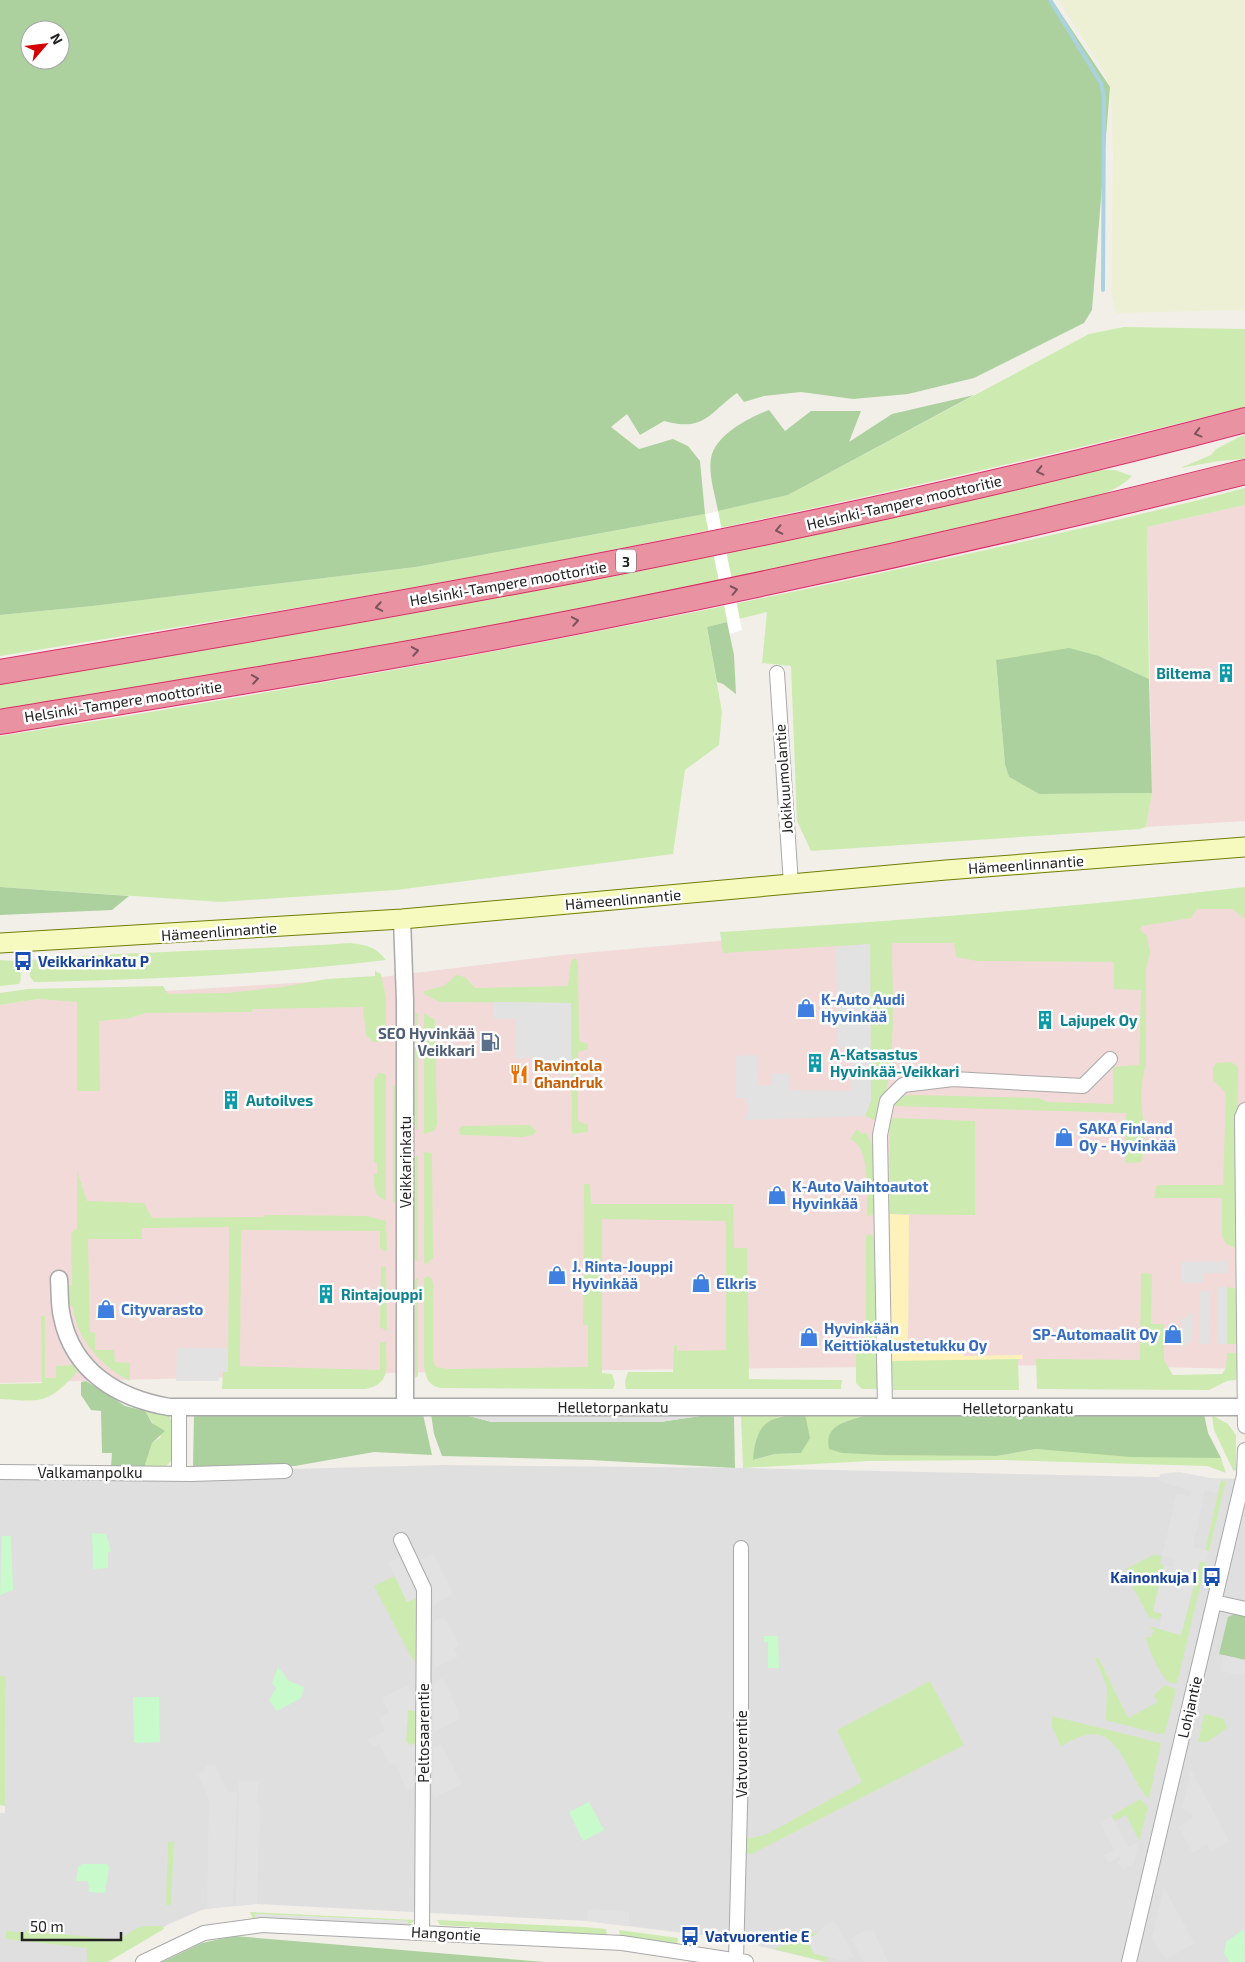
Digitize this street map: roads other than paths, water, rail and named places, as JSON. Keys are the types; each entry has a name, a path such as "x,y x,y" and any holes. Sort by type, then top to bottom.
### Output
{"highway":[{"name":"Helsinki-Tampere moottoritie","path":"0,672 301,622 621,562 876,510 1157,444 1245,420"},
{"name":"Helsinki-Tampere moottoritie","path":"0,722 310,670 632,611 943,544 1245,472"}],"main road":[{"name":"Hämeenlinnantie","path":"0,943 402,919 791,884 1245,847"}],"street":[{"name":"Jokikuumolantie","path":"777,673 791,884"},
{"name":"Veikkarinkatu","path":"402,919 405,1001 405,1406"},
{"path":"885,1408 880,1135 887,1101 903,1085 953,1079 1083,1086 1110,1059"},
{"path":"1245,1110 1242,1117 1245,1426"},
{"name":"Helletorpankatu","path":"59,1279 62,1316 68,1337 74,1351 94,1375 121,1394 135,1399 179,1407 1245,1407"},
{"path":"179,1407 180,1472"},
{"name":"Lohjantie","path":"1129,1962 1244,1475 1245,1450"},
{"name":"Valkamanpolku","path":"0,1472 180,1472 191,1474 285,1471"},
{"name":"Peltosaarentie","path":"401,1540 424,1589 422,1932"},
{"name":"Vatvuorentie","path":"741,1961 742,1548"},
{"path":"1214,1602 1245,1609"},
{"name":"Hangontie","path":"148,1961 204,1933 262,1924 622,1943 741,1961"}],"waterway":[{"path":"1050,0 1101,83 1104,96 1103,290"}],"place":[{"name":"Biltema","path":"1226,673"},
{"name":"Veikkarinkatu P","path":"23,961"},
{"name":"K-Auto Audi Hyvinkää","path":"806,1008"},
{"name":"Lajupek Oy","path":"1045,1020"},
{"name":"SEO Hyvinkää Veikkari","path":"490,1042"},
{"name":"A-Katsastus Hyvinkää-Veikkari","path":"815,1063"},
{"name":"Ravintola Ghandruk","path":"519,1074"},
{"name":"Autoilves","path":"231,1100"},
{"name":"SAKA Finland Oy - Hyvinkää","path":"1064,1137"},
{"name":"K-Auto Vaihtoautot Hyvinkää","path":"777,1195"},
{"name":"J. Rinta-Jouppi Hyvinkää","path":"557,1275"},
{"name":"Elkris","path":"701,1283"},
{"name":"Rintajouppi","path":"326,1294"},
{"name":"Cityvarasto","path":"106,1309"},
{"name":"SP-Automaalit Oy","path":"1173,1334"},
{"name":"Hyvinkään Keittiökalustetukku Oy","path":"809,1337"},
{"name":"Kainonkuja I","path":"1212,1577"},
{"name":"Vatvuorentie E","path":"690,1936"}]}
